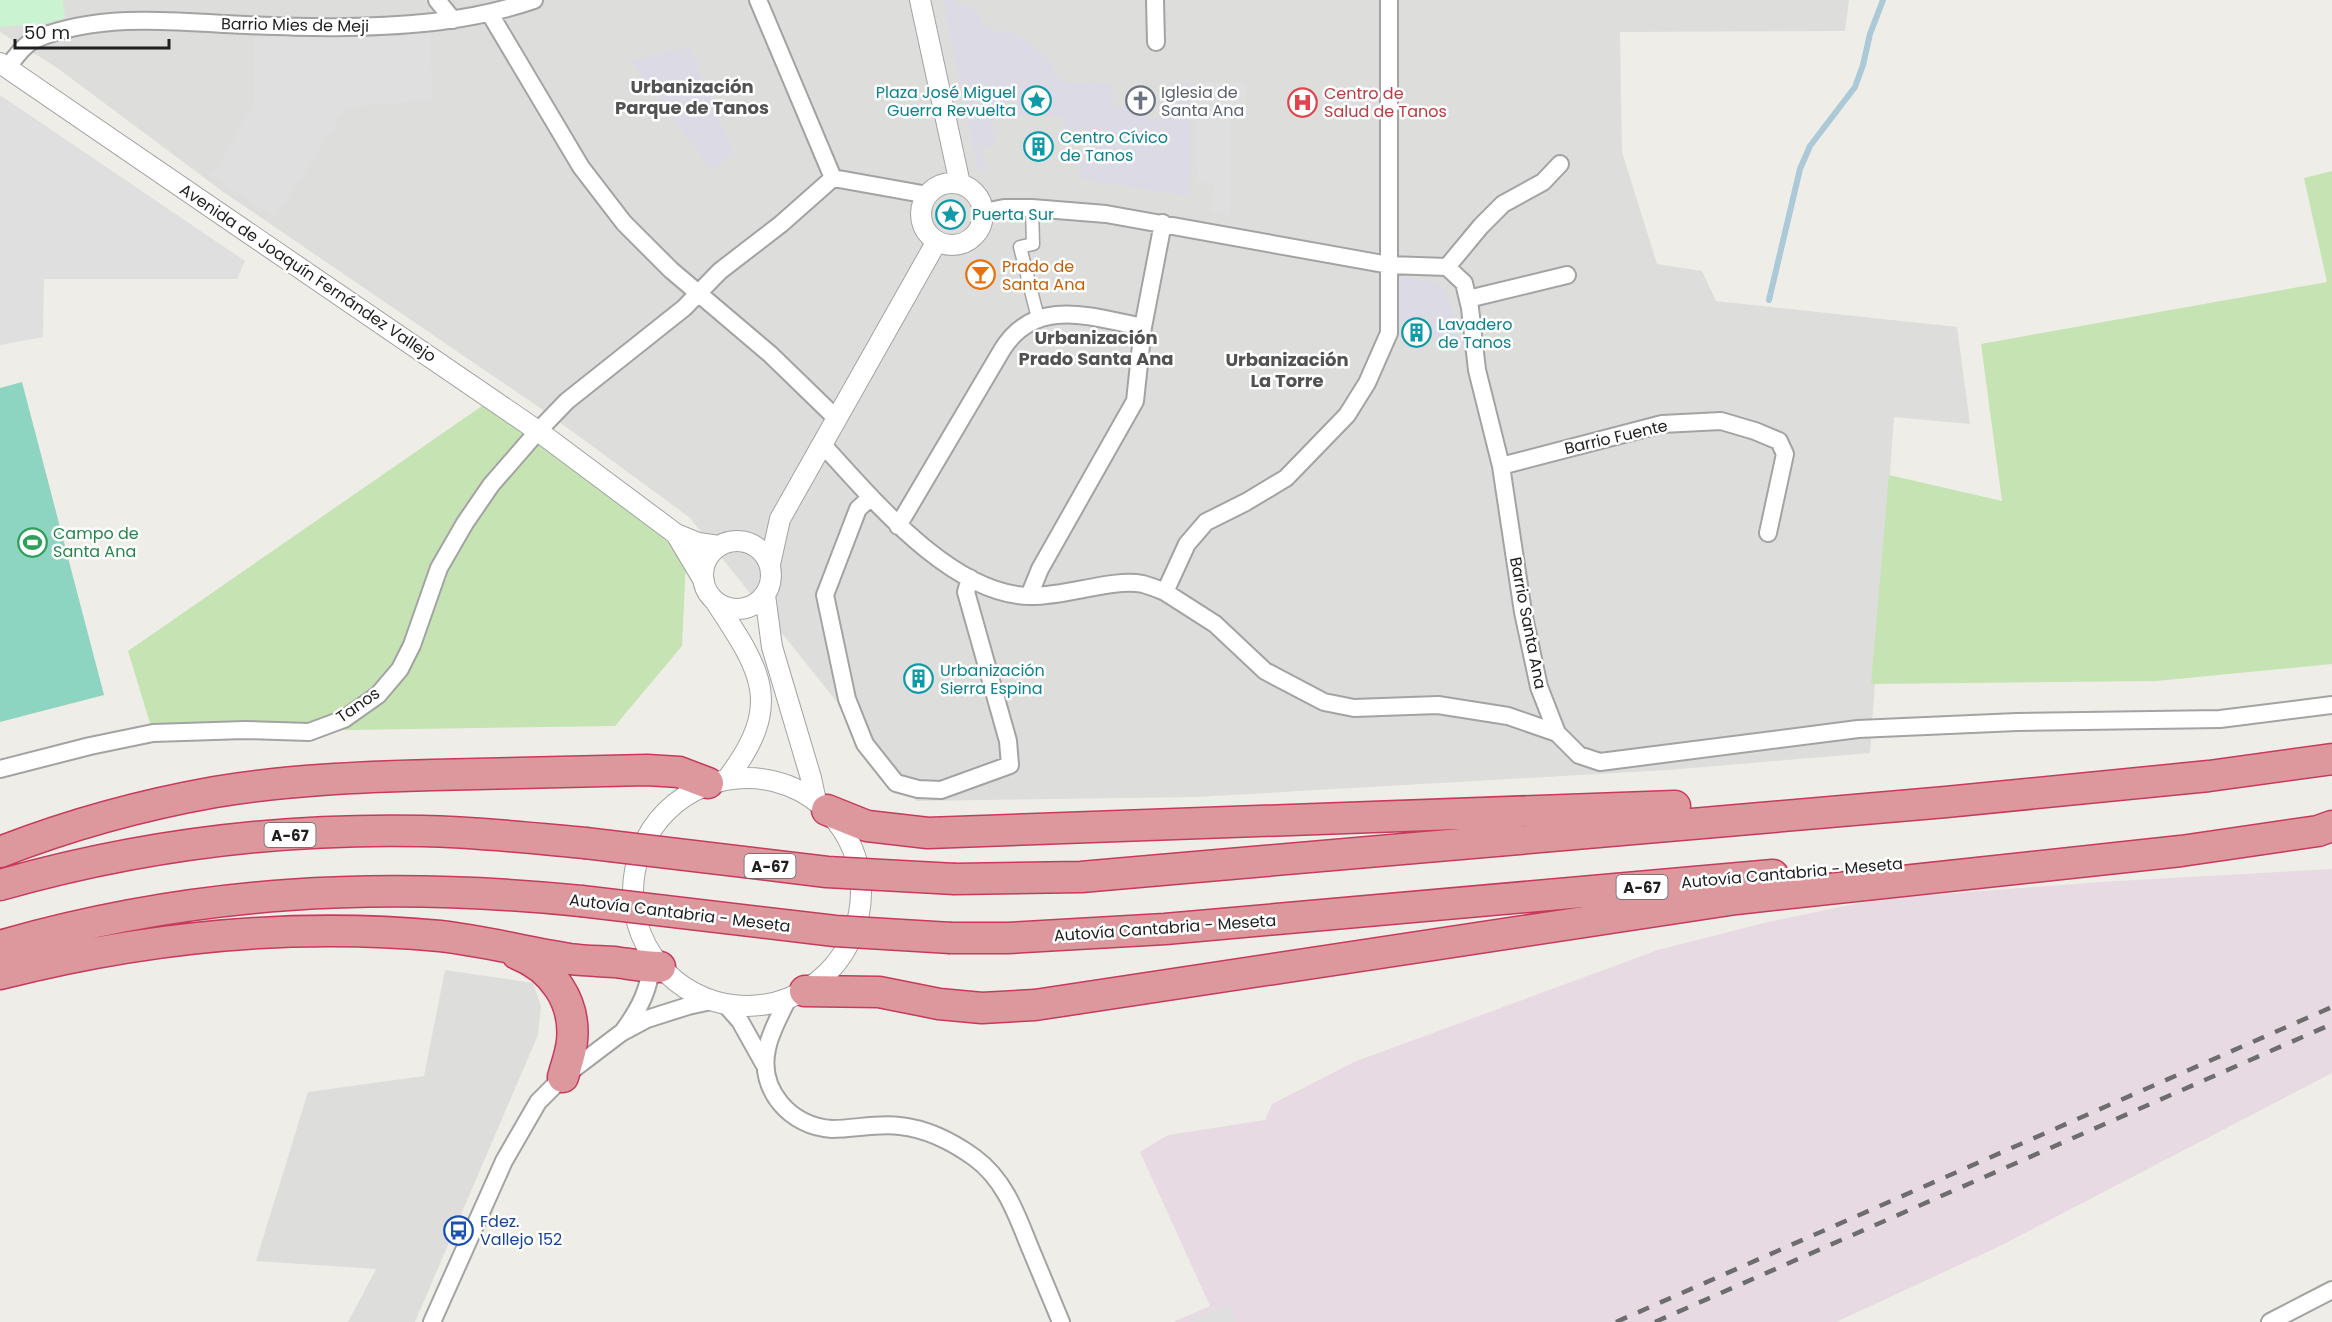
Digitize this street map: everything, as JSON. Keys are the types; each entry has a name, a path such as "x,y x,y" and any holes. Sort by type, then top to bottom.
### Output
{"highway":[{"name":"A-67","path":"0,885 117,857 220,841 322,833 422,831 585,843 827,872 956,879 1029,879 1127,873 1946,802 2038,791 2209,776 2332,759"},
{"path":"0,852 64,829 163,802 216,792 300,782 401,776 647,770 679,772 718,781"},
{"path":"821,805 867,826 928,833 1632,808 1890,791 2038,791"},
{"name":"Autovía Cantabria - Meseta","path":"0,946 121,916 198,904 286,894 340,891 440,891 581,901 835,931 951,938 1087,934 1239,924 2122,843 2332,818"},
{"path":"796,994 879,993 939,1004 982,1008 1035,1005 1736,899 2181,851 2318,831 2332,826"},
{"path":"0,974 109,949 162,941 245,933 347,931 480,941 571,959 654,963"},
{"path":"480,941 534,962 558,986 567,1001 573,1029 572,1044 563,1077"}],"street":[{"path":"437,0 453,20"},
{"name":"Barrio Mies de Meji","path":"4,66 34,40 87,24 162,20 278,27 415,25 490,14 515,3 534,0"},
{"path":"758,0 833,178"},
{"path":"920,0 960,184"},
{"path":"1155,0 1156,42"},
{"path":"1165,592 1187,544 1206,522 1286,478 1347,415 1359,399 1389,333 1389,0"},
{"path":"490,14 562,137 602,196 644,243 698,293 778,361 836,418"},
{"name":"Avenida de Joaquín Fernández Vallejo","path":"4,66 538,431 676,534"},
{"path":"1447,267 1481,226 1503,204 1543,182 1560,164"},
{"path":"833,178 928,195"},
{"path":"698,293 720,271 781,224 833,178"},
{"path":"942,184 960,184 974,191 979,197 984,212 980,230 965,243 946,245 937,241 923,225 921,215 923,204 928,195 942,184"},
{"path":"984,212 1004,208 1032,208 1100,213 1163,222 1389,265 1447,267 1464,283 1468,299 1567,275"},
{"path":"1032,208 1033,244 1020,247 1038,318"},
{"path":"1029,596 1040,569 1135,401 1143,327 1163,222"},
{"path":"821,805 772,647 765,595 771,575 770,564 780,519 937,241"},
{"name":"Tanos","path":"0,769 153,733 244,730 309,732 344,719 378,695 400,669 412,645 439,568 491,485 567,401 684,308 698,293"},
{"name":"Barrio Santa Ana","path":"1468,299 1477,370 1501,466 1525,622 1539,687 1557,733"},
{"path":"898,526 1009,339 1016,331 1038,318 1060,314 1072,314 1143,327"},
{"name":"Barrio Fuente","path":"1501,466 1662,424 1721,421 1779,441 1785,454 1768,533"},
{"path":"822,444 898,526 955,570 992,589 1029,596 1075,592 1120,584 1143,584 1165,592 1215,624 1265,671 1324,702 1354,708 1438,705 1508,716 1557,733 1579,755 1600,762 1858,729 2017,722 2220,719 2332,705"},
{"path":"871,497 858,509 825,595 847,699 864,744 896,783 918,789 941,790 1010,765 1008,741 966,592 970,578"},
{"path":"740,542 780,519"},
{"path":"676,534 698,543 719,546"},
{"path":"676,534 704,581 708,592 752,661 760,694 760,720 757,731 747,751 718,781"},
{"path":"704,581 707,558 724,543 740,542 757,547 770,564"},
{"path":"715,601 725,606 744,608 765,595"},
{"path":"758,778 774,781 803,792 821,805 836,821 852,845 860,872 861,901 851,942 831,970 796,994 755,1006 717,1002 692,993 654,963 637,925 632,904 632,882 636,861 644,841 655,823 670,807 687,794 718,781 758,778"},
{"path":"621,1033 643,1002 654,963"},
{"path":"764,1064 767,1047 796,994"},
{"path":"432,1322 514,1141 538,1102 563,1077 621,1033 647,1019 717,1002"},
{"path":"717,1002 740,1021 764,1064 769,1087 774,1096 791,1114 804,1123 831,1129 886,1125 916,1128 947,1140 978,1160 996,1179 1011,1203 1061,1322"},
{"path":"2270,1322 2332,1290"}],"shaded area":[{"path":"0,0 1849,0 1845,31 1620,32 1622,152 1657,264 1702,271 1716,301 1957,327 1970,424 1894,417 1870,753 1668,770 1196,797 916,801 689,517 543,410 222,191 56,67 0,32"},
{"name":"Plaza José Miguel Guerra Revuelta","path":"943,0 955,0 959,5 976,10 983,24 993,30 1016,33 1046,57 1061,82 1112,83 1111,106 1146,107 1146,119 1159,120 1159,108 1169,107 1169,84 1191,83 1190,197 1079,178 1079,161 1092,158 1085,129 1067,131 1063,117 990,114 996,145 981,148 986,174 978,169"},
{"path":"430,31 432,100 347,107 275,219 209,173 216,171 253,104 254,37"},
{"path":"689,46 733,153 712,171 631,61"},
{"path":"1196,82 1246,83 1245,117 1231,117 1230,216 1210,211 1214,184 1197,182"},
{"path":"0,95 245,261 237,279 44,279 43,337 0,345"},
{"path":"1401,275 1441,285 1447,293 1464,346 1433,336 1428,317 1397,324 1396,278"},
{"path":"2332,869 2332,1073 1998,1247 1836,1322 1173,1322 1210,1306 1140,1152 1168,1135 1265,1120 1272,1104 1354,1062 1658,950 1768,922 1878,899 2100,882"},
{"path":"445,970 533,983 541,1006 538,1035 415,1322 348,1322 376,1269 256,1261 308,1092 424,1076"},
{"path":"1229,1304 1237,1322 1189,1322"}],"green space":[{"path":"0,0 63,0 65,18 41,24 0,27"},
{"path":"2332,171 2332,664 2156,681 1871,684 1889,475 2002,501 1981,344 2327,282 2304,178"},
{"name":"Campo de Santa Ana","path":"22,382 104,695 0,722 0,388"},
{"path":"492,399 614,486 686,561 682,646 615,726 153,733 128,651"}],"waterway":[{"path":"1769,300 1800,169 1810,146 1855,87 1870,34 1883,0"}],"railway":[{"path":"1616,1322 2332,1007"},
{"path":"1655,1322 2332,1024"}],"place":[{"name":"Plaza José Miguel Guerra Revuelta","path":"1037,101"},
{"name":"Iglesia de Santa Ana","path":"1140,101"},
{"name":"Centro de Salud de Tanos","path":"1303,102"},
{"name":"Centro Cívico de Tanos","path":"1039,146"},
{"name":"Puerta Sur","path":"951,214"},
{"name":"Prado de Santa Ana","path":"981,275"},
{"name":"Lavadero de Tanos","path":"1417,333"},
{"name":"Campo de Santa Ana","path":"32,542"},
{"name":"Urbanización Sierra Espina","path":"919,679"},
{"name":"Fdez. Vallejo 152","path":"459,1230"}],"district":[{"name":"Urbanización Parque de Tanos","path":"692,96"},
{"name":"Urbanización Prado Santa Ana","path":"1096,347"},
{"name":"Urbanización La Torre","path":"1287,370"}]}
